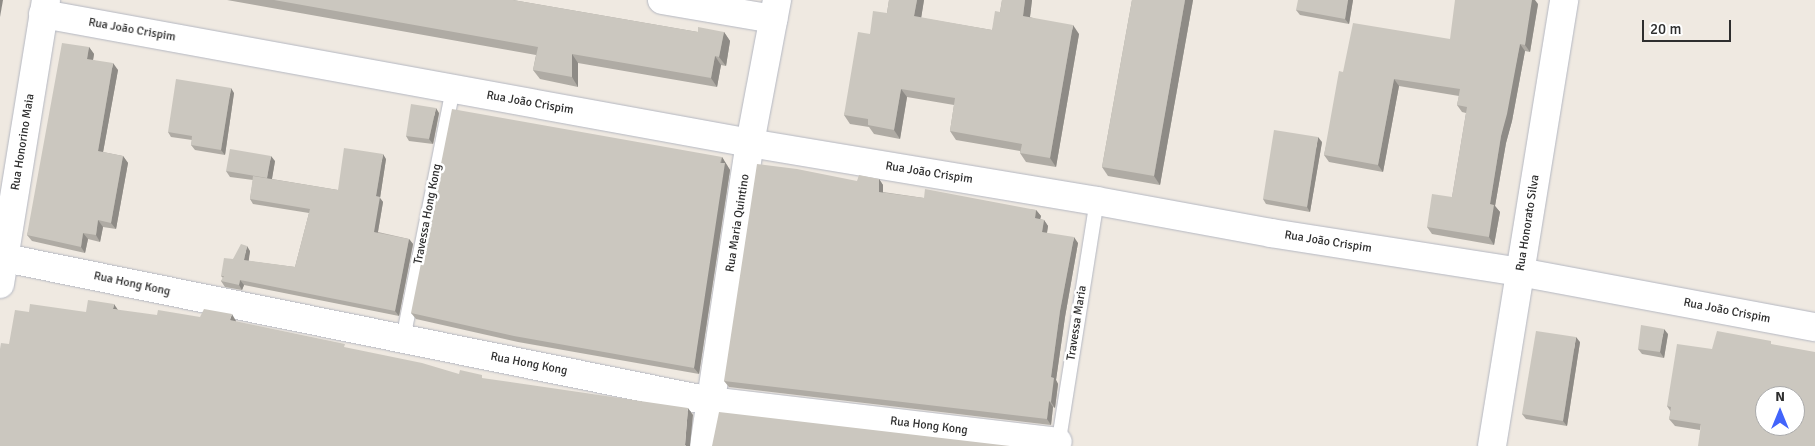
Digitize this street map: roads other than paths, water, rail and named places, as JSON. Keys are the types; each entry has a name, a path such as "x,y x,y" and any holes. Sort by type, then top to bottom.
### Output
{"street":[{"path":"662,0 775,10"},
{"name":"Rua Honorato Silva","path":"1492,446 1564,0"},
{"name":"Rua João Crispim","path":"45,7 453,89 750,143 1097,201 1271,233 1520,272 1815,327"},
{"name":"Rua Honorino Maia","path":"0,284 45,7"},
{"name":"Rua Maria Quintino","path":"704,446 750,143 775,10"},
{"name":"Rua Hong Kong","path":"5,258 710,401 1058,444"}],"lane":[{"name":"Travessa Hong Kong","path":"403,339 453,89"},
{"name":"Travessa Maria","path":"1058,444 1097,201"}]}
